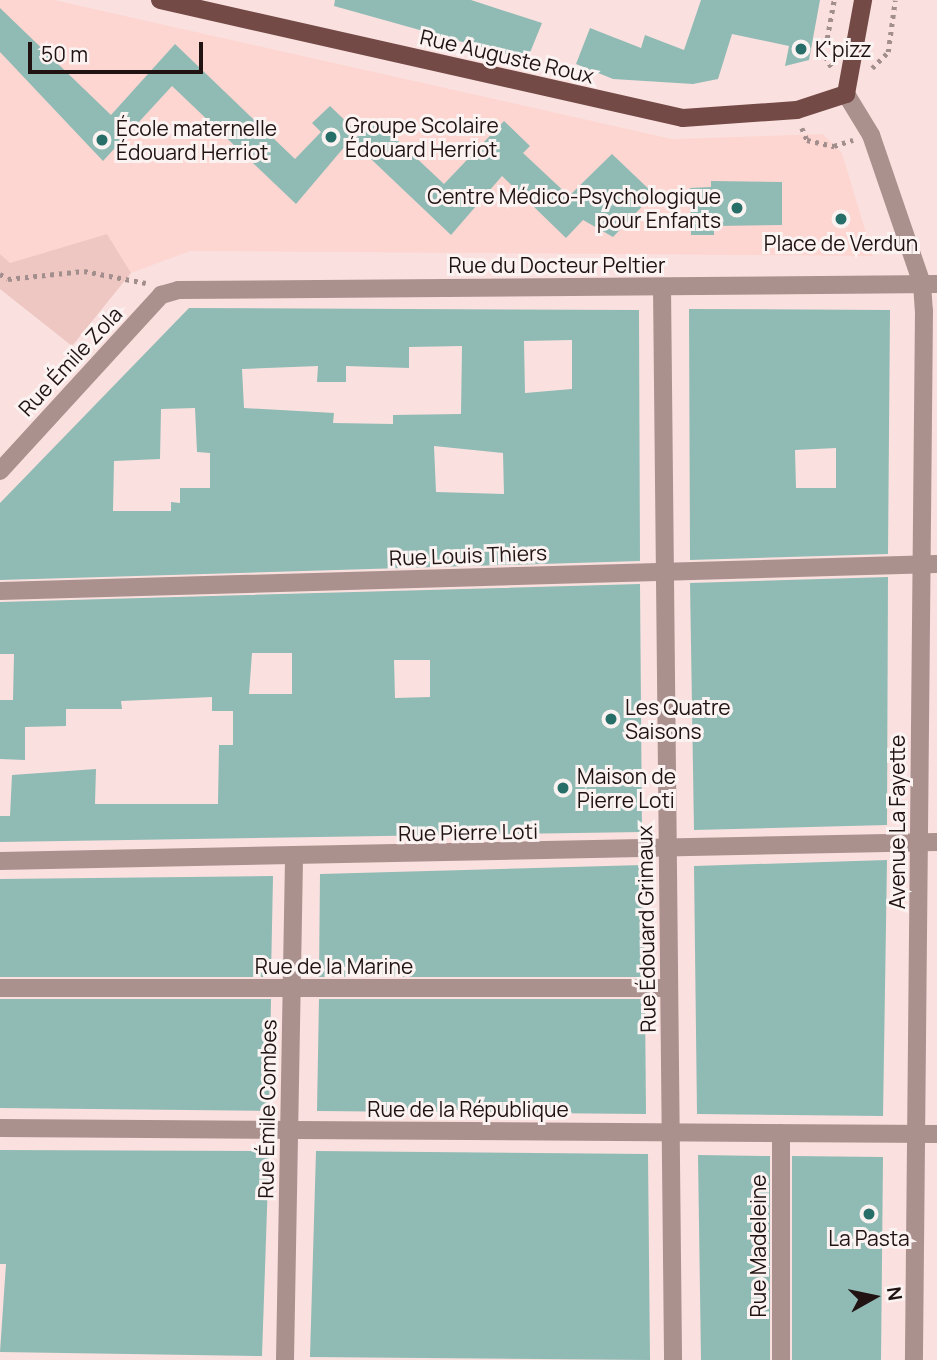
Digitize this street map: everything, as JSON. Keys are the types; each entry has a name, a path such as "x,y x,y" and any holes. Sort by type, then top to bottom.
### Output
{"main road":[{"name":"Rue Auguste Roux","path":"160,0 683,118 797,110 846,94"},
{"path":"846,94 863,0"}],"street":[{"name":"Avenue La Fayette","path":"846,94 871,135 929,284 928,842 917,1134 914,1360"},
{"name":"Rue du Docteur Peltier","path":"178,290 929,284"},
{"name":"Rue Édouard Grimaux","path":"662,287 673,1360"},
{"name":"Rue Émile Zola","path":"0,471 161,295 178,290"},
{"name":"Rue Louis Thiers","path":"0,591 929,565"},
{"name":"Rue Pierre Loti","path":"0,861 294,859 928,842"},
{"name":"Rue Émile Combes","path":"285,1360 294,859"},
{"name":"Rue de la Marine","path":"0,988 669,988"},
{"name":"Rue de la République","path":"0,1128 289,1132 937,1134"},
{"name":"Rue Madeleine","path":"781,1133 781,1360"}],"path":[{"path":"797,110 807,140 834,146 871,135"},
{"path":"0,274 9,279 84,271 178,290"}],"shaded area":[{"name":"Groupe Scolaire Édouard Herriot","path":"0,0 54,0 672,139 823,134 842,153 873,256 190,251 131,273 107,234 10,263 0,254"},
{"path":"107,234 131,273 72,346 0,289 0,254 10,263"}],"building":[{"path":"335,0 471,0 542,23 527,60 334,6"},
{"path":"701,0 820,0 809,60 785,66 789,46 732,34 718,79 693,84 613,79 576,64 590,28 641,48 645,35 684,50"},
{"path":"0,8 111,115 175,44 295,159 321,132 312,123 330,106 357,132 296,204 172,86 103,161 0,52"},
{"path":"377,121 444,184 504,121 530,146 523,153 569,196 612,154 654,194 613,237 583,220 566,238 502,176 451,235 352,141"},
{"path":"711,181 782,182 782,225 714,226 714,235 691,235 690,188 711,187"},
{"path":"189,308 639,310 640,561 0,580 0,503","holes":["572,340 572,389 525,393 524,341","462,346 461,414 393,415 393,424 333,423 334,413 244,408 242,369 318,366 317,382 346,382 346,366 409,368 409,347","195,408 197,452 210,453 210,488 180,488 180,503 171,502 171,511 113,511 114,461 160,459 161,409","434,446 503,453 504,494 436,492"]},
{"path":"689,309 890,310 888,554 690,560","holes":["836,448 836,488 796,488 795,450"]},
{"path":"888,577 887,825 694,830 690,583"},
{"path":"640,584 642,832 0,842 0,816 10,816 12,775 96,769 95,804 218,804 219,745 233,745 233,711 212,711 212,697 121,701 122,709 66,709 66,726 25,727 25,760 0,759 0,700 13,700 14,654 0,654 0,602","holes":["252,653 292,653 292,694 249,694","394,660 430,660 430,697 395,698"]},
{"path":"887,860 883,1116 697,1114 694,866"},
{"path":"643,865 645,977 319,977 320,874"},
{"path":"273,876 271,977 0,977 0,879"},
{"path":"0,999 271,999 269,1111 0,1108"},
{"path":"319,999 645,999 646,1114 317,1111"},
{"path":"0,1150 269,1151 262,1356 0,1352 6,1264 0,1264"},
{"path":"316,1151 648,1154 650,1360 310,1357"},
{"path":"698,1155 770,1156 770,1360 701,1360"},
{"path":"792,1156 883,1157 881,1360 792,1360"}],"place":[{"name":"K'pizz","path":"801,49"},
{"name":"Groupe Scolaire Édouard Herriot","path":"331,137"},
{"name":"École maternelle Édouard Herriot","path":"102,140"},
{"name":"Centre Médico-Psychologique pour Enfants","path":"737,208"},
{"name":"Place de Verdun","path":"841,219"},
{"name":"Les Quatre Saisons","path":"611,719"},
{"name":"Maison de Pierre Loti","path":"563,788"},
{"name":"La Pasta","path":"869,1214"}]}
